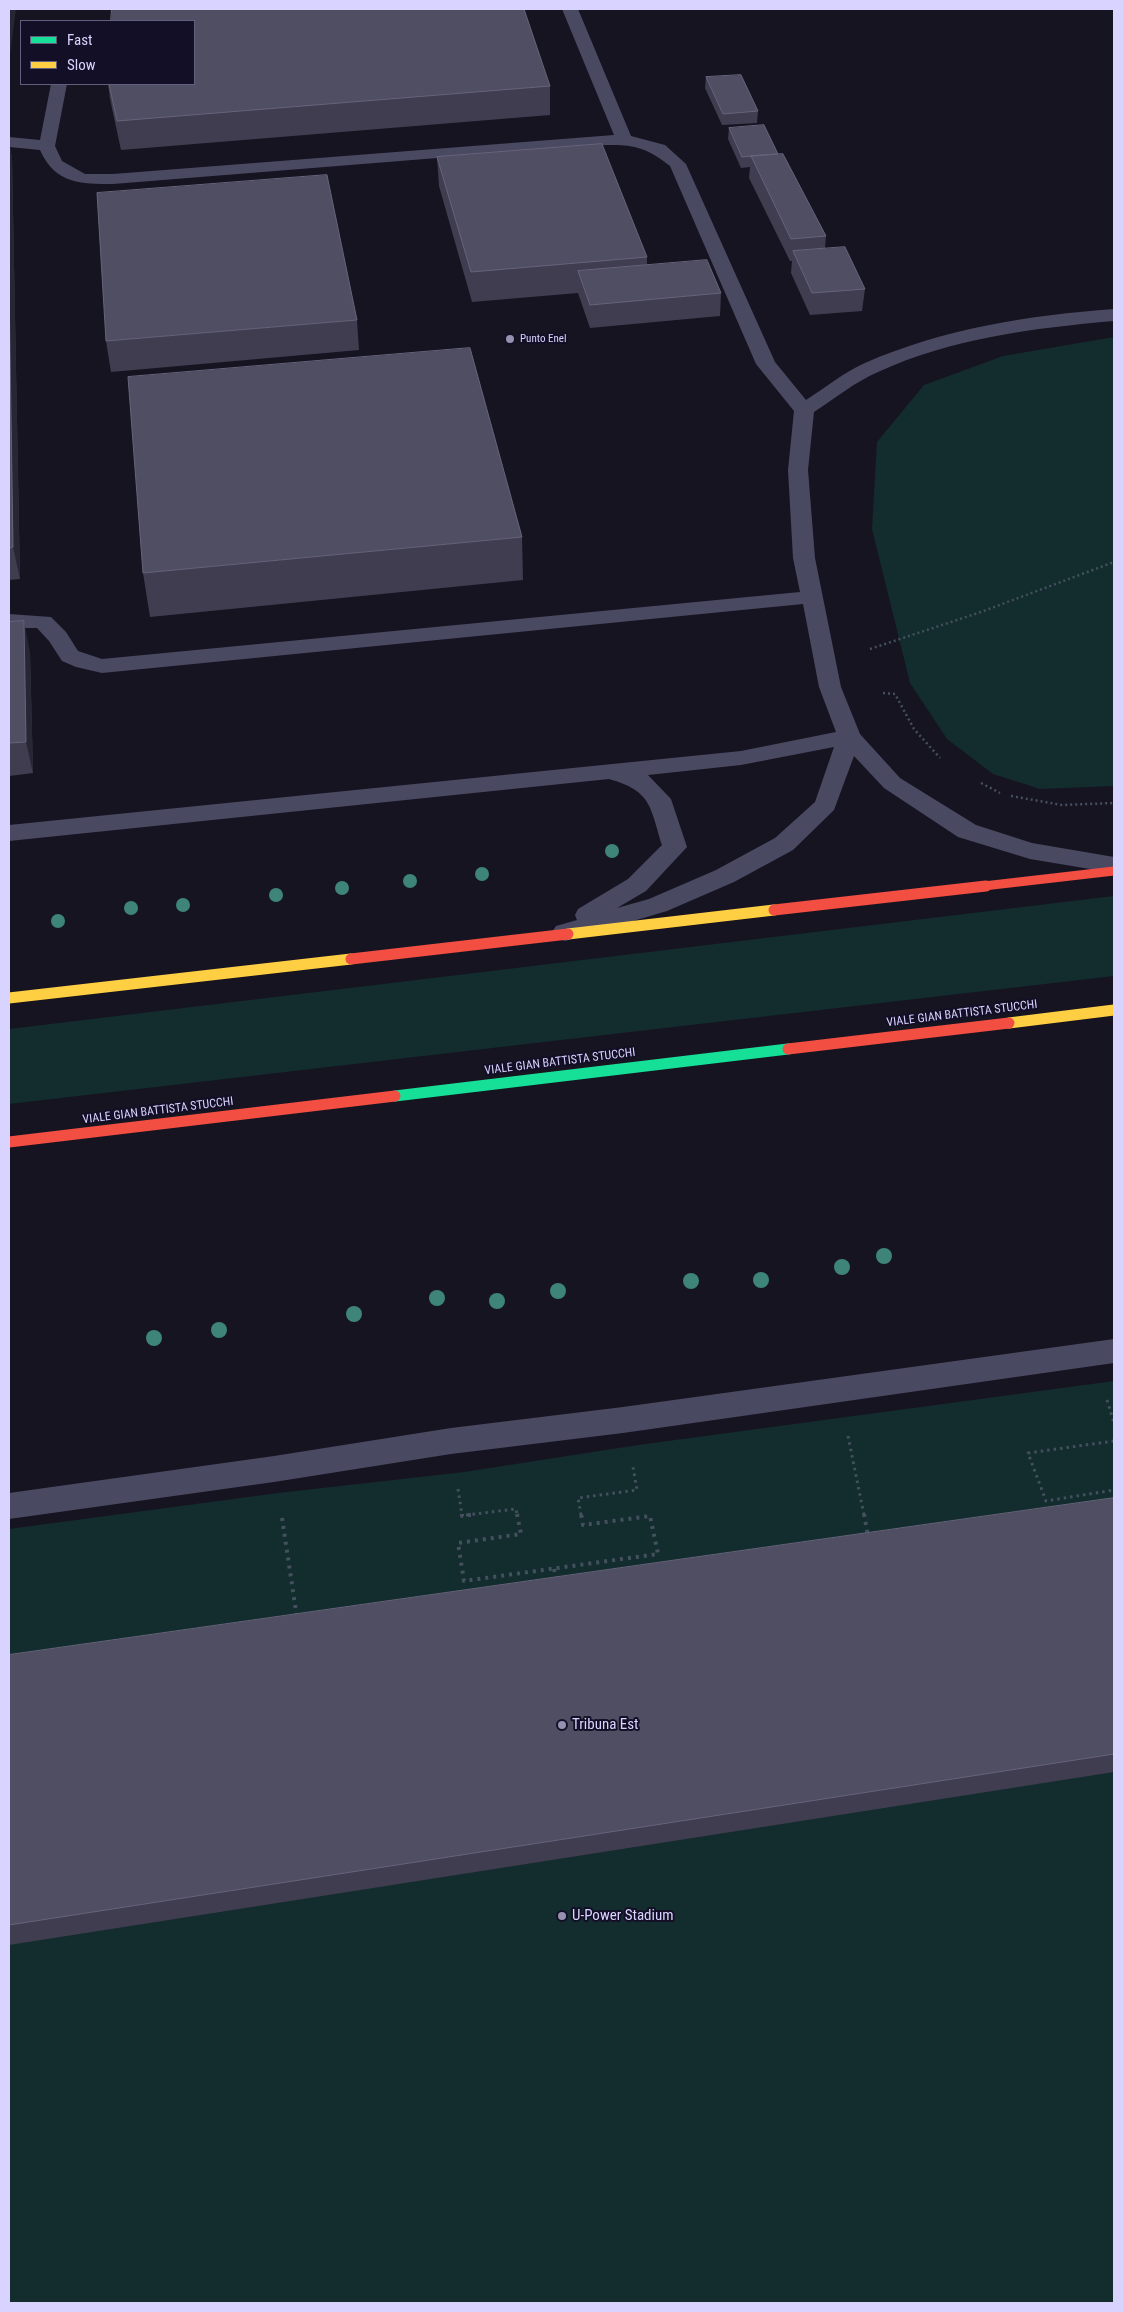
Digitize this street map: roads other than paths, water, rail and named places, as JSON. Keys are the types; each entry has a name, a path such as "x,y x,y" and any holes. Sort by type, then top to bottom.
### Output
{"main road":[{"path":"9,998 1114,871"},
{"name":"VIALE GIAN BATTISTA STUCCHI","path":"9,1142 1114,1010"}],"street":[{"path":"570,9 624,139"},
{"path":"59,85 47,146 55,164 82,179 113,179 624,139 660,149 677,164 766,364 804,410 798,470 804,558 834,696 849,737 892,783 967,831 1030,851 1114,865"},
{"path":"9,142 47,146"},
{"path":"804,410 870,368 922,349 980,332 1066,319 1114,315"},
{"path":"9,622 43,622 58,637 70,656 84,662 102,666 812,597"},
{"path":"9,833 741,758 849,737"},
{"path":"552,936 658,905 725,876 784,844 826,805 849,737"},
{"path":"552,936 637,885 675,847 659,799 639,780 605,771"},
{"path":"9,1506 274,1469 451,1441 623,1420 1114,1352"}],"place":[{"name":"Punto Enel","path":"510,339"},
{"name":"Tribuna Est","path":"562,1725"},
{"name":"U-Power Stadium","path":"562,1916"}]}
